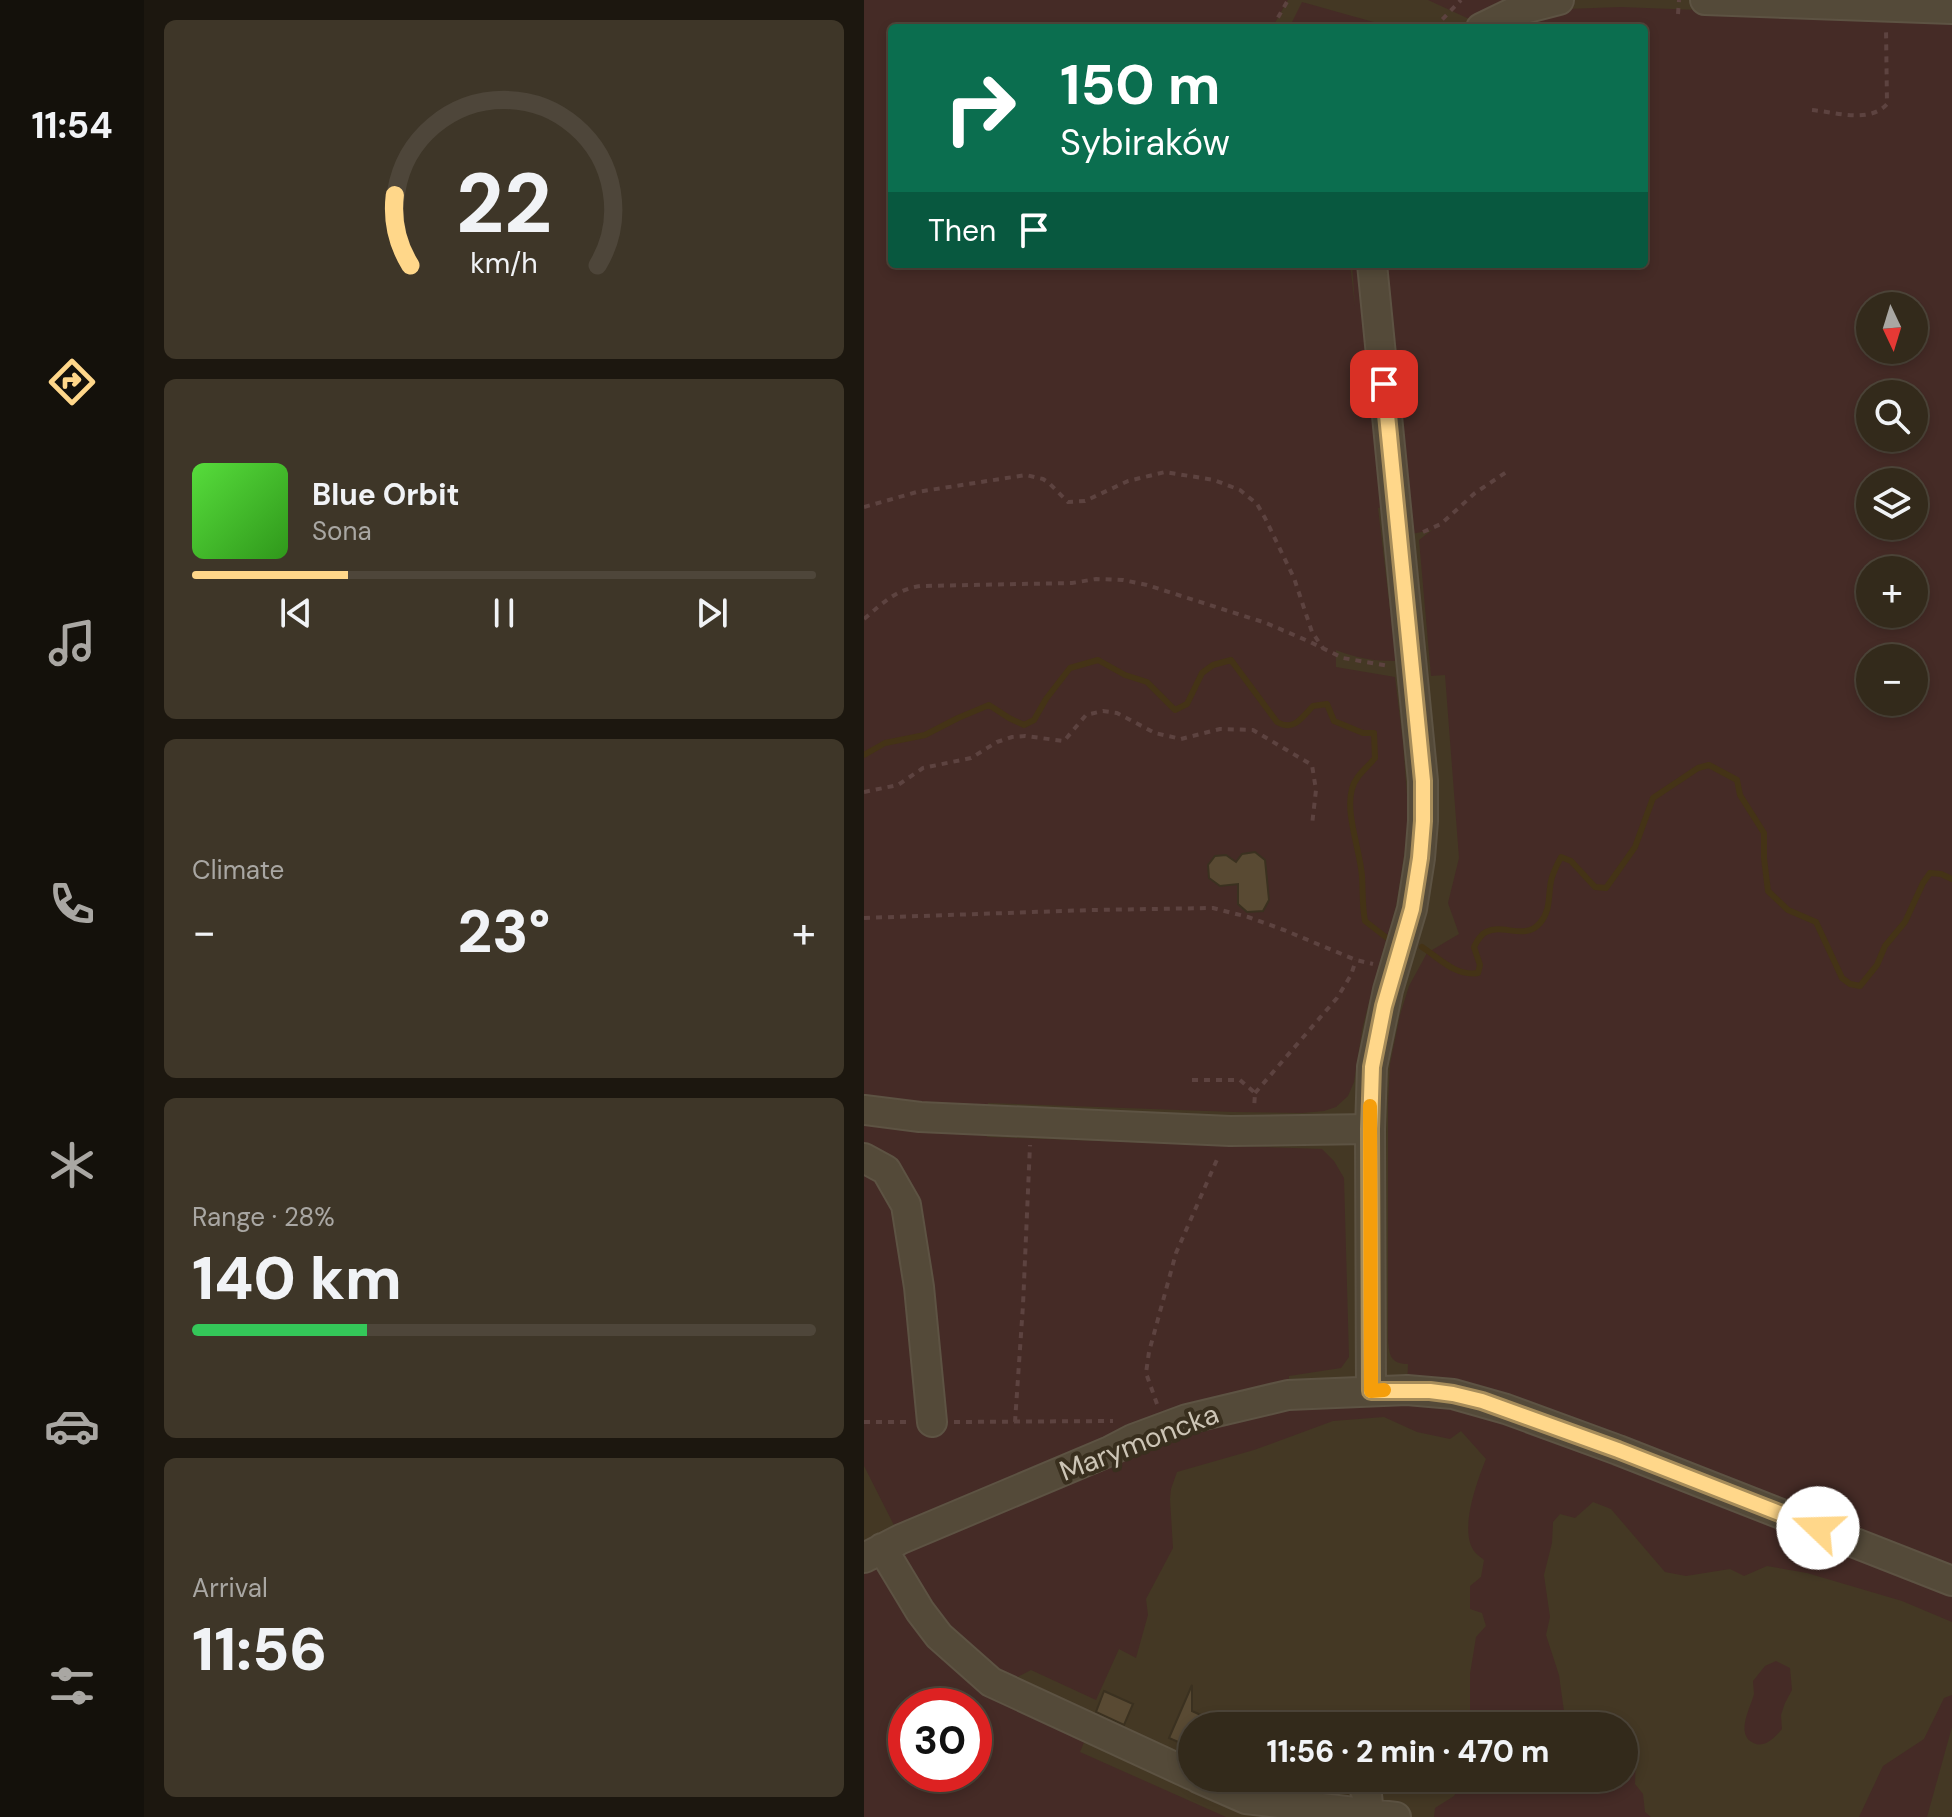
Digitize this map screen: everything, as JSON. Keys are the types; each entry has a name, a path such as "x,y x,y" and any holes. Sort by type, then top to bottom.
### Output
{"street":[{"path":"1489,24 1516,11 1559,0"},
{"path":"1705,0 1846,2 1952,9"},
{"path":"1371,1391 1371,1087 1375,1048 1388,990 1412,909 1423,821 1423,781 1372,268"},
{"path":"864,1110 920,1117 1370,1129"},
{"path":"864,1158 886,1170 906,1205 919,1287 932,1422"},
{"name":"Marymoncka","path":"873,1553 1164,1426 1288,1395 1430,1391 1482,1401 1618,1450 1952,1581"},
{"path":"873,1553 939,1636 991,1682 1178,1769"},
{"path":"1228,1792 1241,1798 1303,1792 1383,1815"},
{"path":"1366,1792 1383,1815"}],"path":[{"path":"1274,24 1288,0"},
{"path":"1438,24 1461,0"},
{"path":"1678,14 1679,0"},
{"path":"1812,110 1864,115 1875,113 1887,104 1886,6"},
{"path":"1399,534 1435,528 1475,493 1508,471"},
{"path":"864,507 917,492 1026,475 1043,479 1068,502 1076,503 1128,481 1165,472 1227,484 1257,504 1294,578 1312,632 1323,648"},
{"path":"864,619 892,595 920,586 1072,583 1109,579 1147,585 1266,623 1343,658 1399,667"},
{"path":"864,792 898,785 923,768 971,758 1012,737 1064,741 1086,715 1103,711 1117,713 1155,733 1181,739 1220,729 1253,730 1312,765 1316,790 1312,825"},
{"path":"864,918 1213,908 1284,930 1356,960 1337,998 1255,1093 1242,1124 1198,1198 1176,1253 1149,1352 1146,1373 1164,1426"},
{"path":"1192,1080 1240,1080 1255,1093"},
{"path":"1015,1422 1030,1149"},
{"path":"864,1422 1115,1421"}],"shaded area":[{"path":"864,0 1288,0 1274,24 888,24 888,268 1350,268 1355,306 1352,268 1362,268 1386,506 1378,508 1396,661 1365,658 1336,650 1336,667 1395,677 1408,809 1396,906 1374,982 1354,1082 1348,1096 1336,1107 1302,1113 988,1103 987,1137 1322,1149 1344,1178 1349,1357 1341,1368 1289,1376 1288,1394 1407,1390 1408,1364 1394,1360 1388,1339 1390,1064 1409,986 1427,953 1459,934 1448,903 1459,858 1445,675 1431,676 1419,540 1432,530 1411,534 1382,268 1648,268 1648,24 1515,24 1566,9 1621,7 1952,20 1952,1622 1902,1601 1807,1573 1767,1566 1744,1576 1730,1569 1686,1576 1665,1572 1611,1509 1593,1502 1575,1518 1560,1514 1553,1522 1552,1543 1544,1575 1550,1617 1546,1635 1559,1675 1564,1712 1470,1712 1470,1674 1476,1637 1486,1626 1482,1613 1470,1609 1470,1586 1481,1577 1484,1560 1474,1551 1468,1531 1474,1492 1486,1459 1461,1431 1450,1439 1417,1432 1384,1417 1333,1421 1254,1450 1177,1472 1170,1499 1173,1548 1146,1599 1148,1615 1136,1658 1119,1649 1096,1700 1031,1670 1000,1686 1090,1728 1080,1752 1226,1817 864,1817 864,1558 901,1539 864,1466"},
{"path":"1428,0 1521,0 1467,18"},
{"path":"1302,2 1381,24 1291,24"},
{"path":"1776,1661 1790,1668 1792,1690 1781,1715 1782,1729 1774,1738 1760,1745 1749,1740 1744,1729 1754,1694 1753,1681 1765,1666"},
{"path":"1952,1695 1952,1727 1927,1817 1859,1817 1883,1766 1924,1739 1944,1698"},
{"path":"1638,1788 1643,1794 1645,1812 1651,1817 1434,1817 1435,1808 1456,1792 1638,1792"}],"building":[{"path":"1255,852 1265,860 1269,900 1263,911 1247,912 1238,904 1238,884 1220,886 1209,878 1208,865 1215,856 1226,855 1236,862 1242,854"},
{"path":"1192,1685 1194,1712 1180,1712"},
{"path":"1104,1691 1133,1704 1124,1725 1096,1712"},
{"path":"1178,1717 1178,1742 1169,1738"}],"waterway":[{"path":"864,755 885,743 925,735 989,705 1024,725 1034,720 1070,668 1098,660 1125,675 1147,682 1175,710 1187,704 1202,673 1213,665 1231,660 1277,722 1293,724 1313,706 1327,704 1334,721 1363,733 1374,733 1375,758 1354,784 1350,809 1361,866 1365,921 1387,938"},
{"path":"1422,947 1455,969 1478,973 1480,965 1474,947 1482,935 1500,929 1528,931 1540,923 1546,913 1552,878 1561,857 1571,861 1595,887 1606,888 1635,847 1653,798 1698,768 1709,765 1737,780 1740,795 1764,833 1768,891 1788,910 1816,922 1842,978 1850,984 1860,986 1877,965 1885,946 1905,922 1930,873 1952,879"}],"slow traffic":[{"path":"1370,1106 1371,1391 1384,1390"}],"route":[{"path":"1384,384 1423,781 1423,821 1412,909 1384,1006 1372,1067 1371,1391 1430,1391 1482,1401 1818,1528"}]}
